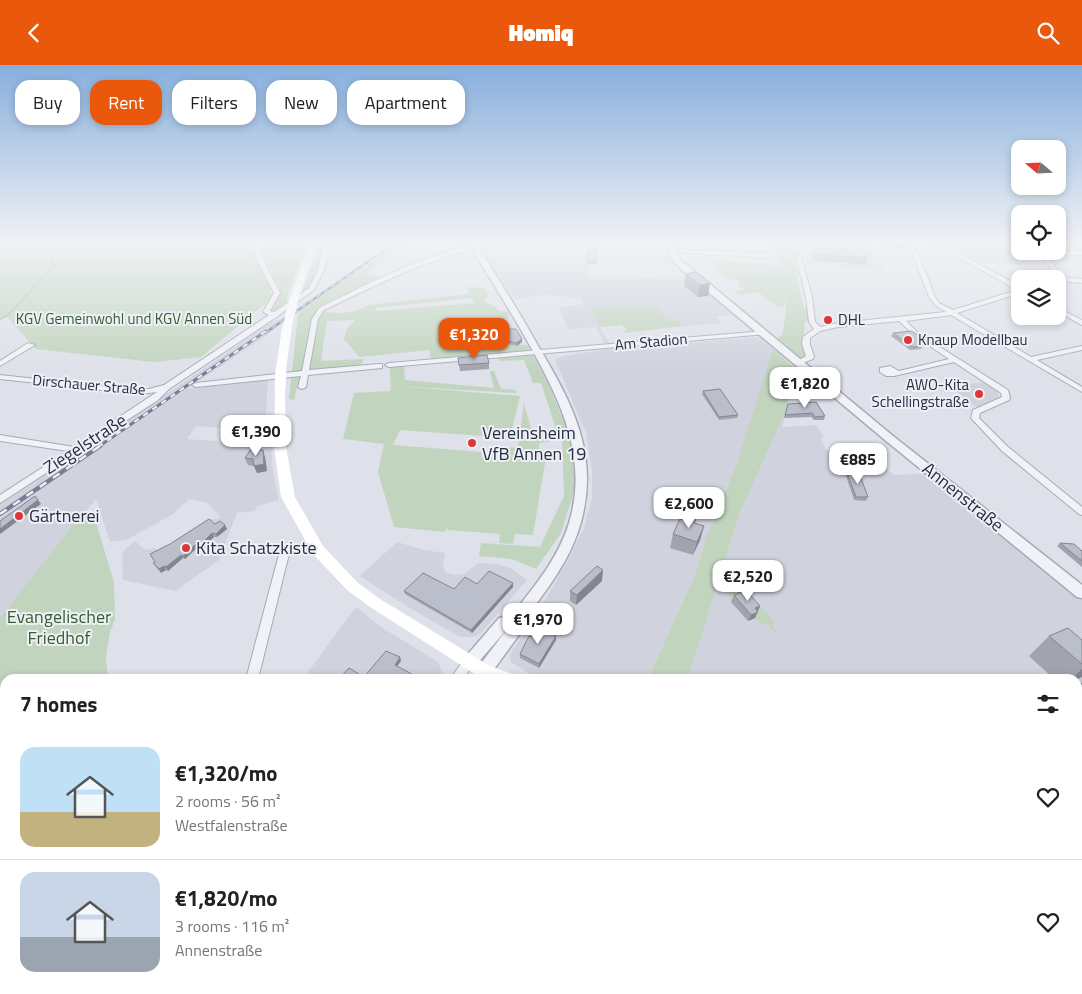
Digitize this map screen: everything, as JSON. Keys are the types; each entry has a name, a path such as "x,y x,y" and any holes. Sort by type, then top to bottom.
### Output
{"main road":[{"path":"299,284 287,327 280,388 280,447 288,497 318,549 349,583 375,603 470,661 482,674"}],"street":[{"path":"273,284 277,293 266,312 276,315"},
{"name":"Dirschauer Straße","path":"0,377 128,391 149,391 168,387 303,297 315,284"},
{"path":"302,387 302,373 318,313 325,307 374,284"},
{"path":"485,674 516,628 516,622 554,570 576,518 583,486 581,451 574,425 560,392 499,284"},
{"name":"Annenstraße","path":"705,284 889,437 1082,593"},
{"path":"806,284 812,322 818,329"},
{"path":"927,284 934,301 951,314 1082,390"},
{"path":"800,363 810,357 806,340 810,334 818,329 838,325 951,314 1011,293"},
{"path":"1066,309 1082,318"},
{"path":"1066,314 1082,323"},
{"path":"900,319 915,333 1006,395 1006,398 1000,403 976,412 975,418 1005,449 1082,512"},
{"name":"Am Stadion","path":"389,365 764,333"},
{"name":"Dirschauer Straße","path":"0,365 31,345"},
{"path":"1031,359 1082,348"},
{"path":"896,373 956,360"},
{"path":"196,385 378,366"},
{"name":"Ziegelstraße","path":"0,499 155,399 168,387"},
{"path":"0,438 76,450"},
{"path":"253,674 283,558 288,549"},
{"path":"460,674 504,622 516,622"}],"shaded area":[{"path":"505,284 697,284 733,315 716,316 721,323 683,326 678,320 600,327 609,343 604,343 596,327 568,329 559,308 582,304 581,298 551,296 551,294 515,299"},
{"path":"296,312 265,337 186,389 268,380 265,431 196,426 187,439 271,445 273,472 279,500 257,506 255,511 237,513 219,560 175,591 123,580 122,555 126,548 135,541 145,550 155,548 158,551 178,540 206,520 221,518 208,503 189,499 173,514 128,539 110,542 96,499 0,618 0,502 189,379 270,323"},
{"path":"758,337 773,349 736,466 707,535 695,575 650,674 529,674 511,662 510,656 534,620 569,558 584,528 592,497 592,470 586,433 555,360 560,357 606,349"},
{"name":"AWO-Kita Schellingstraße","path":"985,382 996,390 999,396 977,407 949,386"},
{"path":"787,408 782,427 816,425 824,437 820,437 826,450 865,449 894,475 922,474 1082,600 1082,674 690,674 739,515"},
{"path":"397,542 424,550 445,553 443,565 445,572 454,575 464,574 478,563 495,564 511,568 527,580 482,632 473,637 460,637 360,576"},
{"path":"356,607 381,627 438,662 443,673 308,674"}],"green space":[{"name":"KGV Gemeinwohl und KGV Annen Süd","path":"0,284 269,284 272,298 201,357 154,362 36,349 7,317 0,320"},
{"path":"278,284 292,284 284,306 278,310 271,311 278,299 280,289"},
{"path":"305,284 311,284 306,290 301,295"},
{"path":"339,284 366,284 317,308 323,311 343,313 368,305 468,294 469,287 485,288 488,297 483,301 496,307 498,311 508,312 510,317 507,318 504,329 494,344 527,345 549,386 572,441 575,488 561,533 536,569 512,559 479,556 481,543 540,547 564,496 562,439 539,443 539,449 546,457 533,535 515,534 513,544 499,543 500,534 447,530 447,525 445,532 394,527 378,472 384,444 343,439 354,393 390,391 389,365 404,364 405,380 494,388 490,371 494,371 501,389 516,390 516,393 397,386 520,396 510,438 400,430 393,445 494,453 498,447 518,448 524,403 532,432 556,429 541,383 533,383 524,360 499,361 499,355 431,360 429,350 359,357 344,339 347,329 355,320 327,321 321,361 364,359 360,366 301,370 294,400 289,399 298,315 301,310","holes":["472,298 475,303 375,311 376,308"]},
{"path":"739,284 798,284 804,308 808,309 809,321 805,321 804,334 804,346 807,354 801,360 775,340 783,334 786,307 785,290 785,306 778,307 758,292 739,295 735,292 749,287 739,287"},
{"path":"658,306 666,321 678,320 683,326 624,333 626,329 621,325 600,327 591,309 593,307"},
{"path":"773,349 796,369 787,408 739,515 690,674 650,674 695,575 707,535 736,466"},
{"name":"Evangelischer Friedhof","path":"80,516 94,516 114,582 115,619 110,632 106,658 108,674 0,674 0,618"},
{"path":"741,568 763,590 751,595 775,623 772,625 778,633 776,634 766,623 761,625 752,615 744,597 731,602 728,594 729,577 733,569"}],"building":[{"path":"506,329 516,329 522,339 516,343 504,340 509,335"},
{"path":"912,331 926,341 918,342 922,346 912,347 893,333"},
{"path":"487,355 489,363 459,365 458,358"},
{"path":"720,389 738,415 719,417 703,391"},
{"path":"816,402 825,416 815,417 812,413 785,415 788,404"},
{"path":"251,449 263,450 264,464 254,466 253,459 245,458"},
{"path":"847,473 859,473 868,497 856,497"},
{"path":"35,496 38,500 0,529 0,521"},
{"path":"686,516 696,519 694,523 704,526 697,542 673,534 680,519 684,520"},
{"name":"Kita Schatzkiste","path":"209,519 215,524 220,521 225,525 216,534 212,533 200,545 196,544 183,556 181,555 166,567 164,566 159,569 153,563 155,562 150,554 170,544"},
{"path":"1060,543 1074,544 1082,551 1082,561"},
{"path":"597,566 603,570 577,595 570,591"},
{"path":"489,571 513,583 471,630 404,591 423,573 454,589 465,577 477,584"},
{"path":"746,590 760,606 755,608 758,612 751,615 734,595"},
{"path":"539,627 556,636 539,664 520,654 529,636 532,637"},
{"path":"1068,628 1082,640 1082,664 1049,636"},
{"path":"386,651 400,657 395,665 412,674 367,674"},
{"path":"349,668 359,674 344,674"}],"waterway":[{"path":"0,319 7,316 37,284"}],"railway":[{"path":"265,333 335,284"},
{"path":"98,447 266,331"},
{"path":"0,514 100,446"}],"place":[{"name":"DHL","path":"828,320"},
{"name":"Knaup Modellbau","path":"908,340"},
{"name":"AWO-Kita Schellingstraße","path":"979,394"},
{"name":"Vereinsheim VfB Annen 19","path":"472,443"},
{"name":"Gärtnerei","path":"19,516"},
{"name":"Kita Schatzkiste","path":"186,548"}]}
